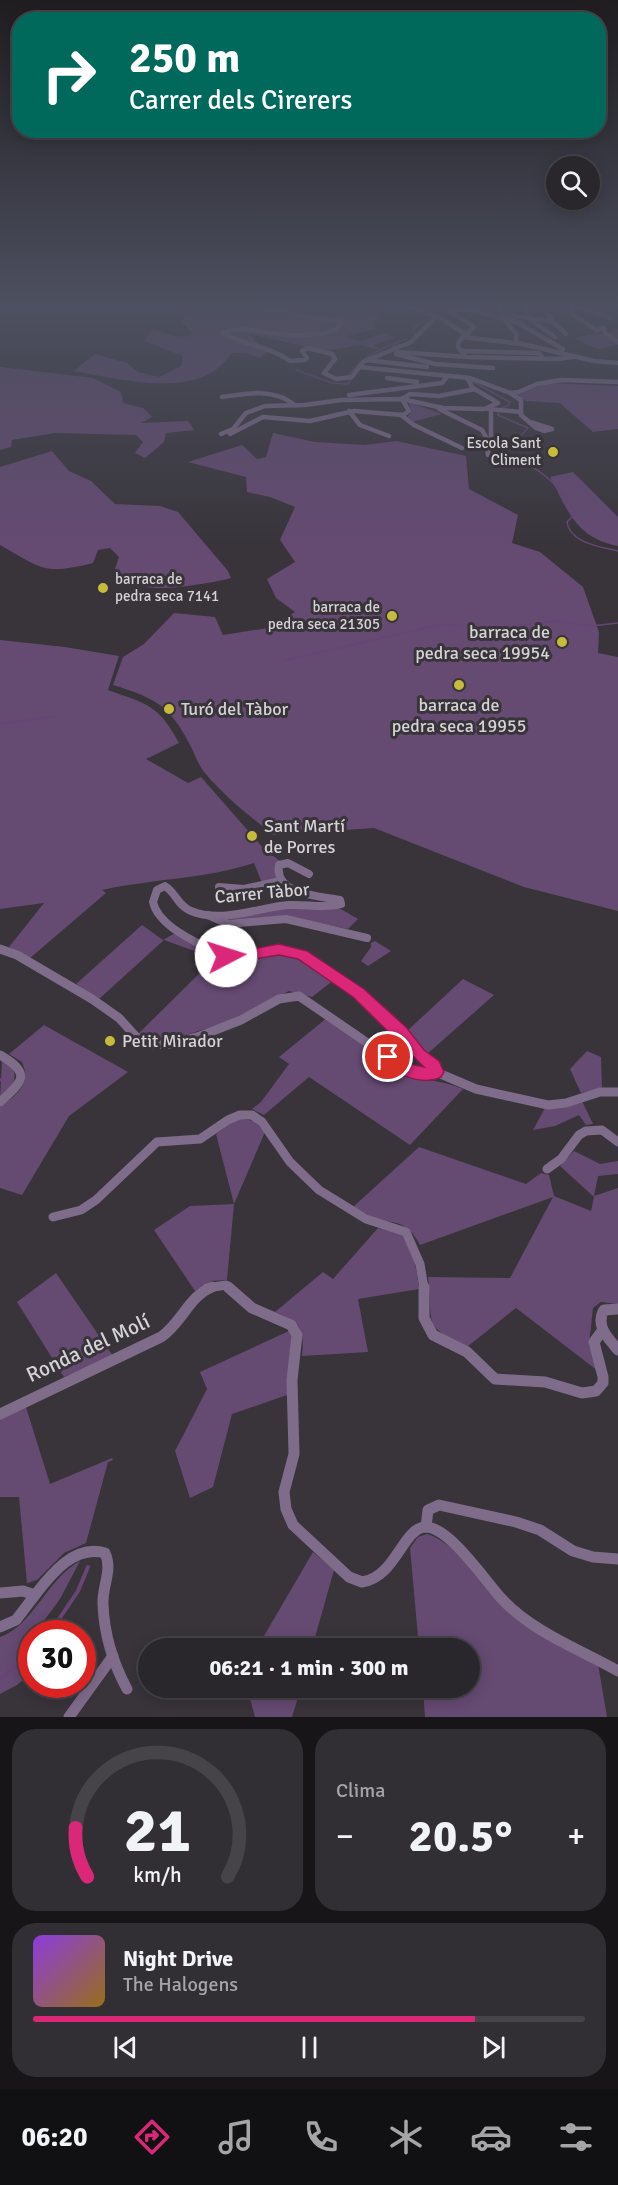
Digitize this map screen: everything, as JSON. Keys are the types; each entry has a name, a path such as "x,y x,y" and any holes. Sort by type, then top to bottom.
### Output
{"street":[{"path":"341,399 347,395 417,386"},
{"path":"446,410 483,431 488,454 492,442 489,430 489,410 498,402 473,386"},
{"path":"491,386 510,393 521,401 521,415 530,422"},
{"path":"510,393 532,386"},
{"path":"402,399 410,394 439,396 475,389"},
{"path":"222,397 270,393 283,397 295,405"},
{"path":"402,399 409,411 401,415 349,411 310,421 260,418 240,430 223,434 233,429 246,413 254,409 341,399 402,399 446,410 521,412"},
{"path":"349,411 353,420 359,424 372,432 389,436"},
{"path":"401,415 413,424 440,435 462,448"},
{"name":"Carrer Tàbor","path":"309,874 290,863 283,863 277,870 280,881 292,889 338,899 341,903 336,906 291,905 238,914 207,914 180,905 168,887 157,890 153,899 154,908 196,941 220,954 236,957 279,950 293,951 306,957 366,999 400,1031 418,1054 434,1066 436,1072"},
{"path":"219,887 244,889 280,881"},
{"path":"207,914 228,924 286,918 367,938"},
{"path":"0,949 15,953 37,968 75,988 115,1015 135,1038 148,1045 168,1044 228,1026 290,995 309,1000 404,1068 417,1073 432,1075 436,1072 476,1089 548,1105 607,1091 618,1092"},
{"path":"0,1055 17,1065 21,1073 18,1086 0,1102"},
{"path":"53,1217 81,1210 96,1200 157,1142 200,1139 228,1119 240,1115 252,1115 262,1122 290,1162 319,1190 366,1219 406,1232 420,1264 424,1281 424,1318 428,1328 442,1341 466,1352 495,1379 506,1382 545,1382 582,1393 596,1391 603,1383 603,1370 594,1342 602,1331"},
{"path":"547,1169 561,1159 579,1135 586,1131 602,1130 618,1142"},
{"name":"Ronda del Molí","path":"0,1414 27,1399 74,1380 168,1332 202,1291 215,1285 226,1285 252,1308 291,1325 297,1335 292,1380 294,1454 284,1492 286,1509 292,1525 349,1577 362,1582 382,1575 414,1532 426,1527"},
{"path":"618,1309 607,1308 602,1312 600,1320 602,1331 618,1350"},
{"path":"618,1559 593,1557 573,1551 540,1530 516,1521 490,1518 439,1505 428,1510 426,1527 435,1529 452,1543 503,1600 529,1622 618,1671"},
{"path":"0,1627 16,1620 53,1573 71,1558 86,1552 102,1551 108,1560 103,1608 118,1675 127,1689"},
{"path":"0,1593 23,1591 35,1595"},
{"path":"69,1717 113,1656"}],"shaded area":[{"path":"0,386 109,386 121,392 123,403 143,408 152,417 141,423 188,421 194,430 166,433 164,442 145,458 135,453 143,442 136,435 55,433 12,440 11,447 0,450"},
{"path":"539,386 618,386 618,429 593,432 560,403 526,401 518,395"},
{"path":"408,402 442,414 412,422 408,419 412,412"},
{"path":"273,433 315,442 365,445 396,441 466,456 469,489 518,515 512,543 540,552 583,587 599,632 598,653 618,657 618,911 524,887 374,828 274,835 229,798 205,773 182,731 167,711 150,699 113,685 123,657 144,644 174,613 215,617 223,635 268,628 295,612 276,598 267,579 295,562 280,540 295,507 270,497 247,492 246,477 188,462 242,445 257,459 266,457"},
{"path":"52,451 69,471 91,481 115,504 160,506 178,512 228,571 231,578 184,586 147,587 139,584 134,577 115,578 114,572 119,557 110,548 98,550 93,563 53,569 35,564 0,545 0,467"},
{"path":"573,472 618,517 618,546 592,537 568,512 550,477"},
{"path":"0,640 119,656 108,690 142,703 158,713 179,743 146,759 188,783 201,777 264,849 280,861 275,867 276,879 262,883 254,863 198,876 102,890 106,893 29,959 9,947 44,903 0,909"},
{"path":"290,907 339,908 358,919 348,929 286,916 225,920"},
{"path":"142,925 163,940 177,932 213,955 211,957 164,940 99,999 76,984"},
{"path":"375,941 391,951 368,966 361,961 371,947 371,943"},
{"path":"277,953 294,954 334,980 312,997 289,991 229,1021 174,1039 158,1043 146,1041 138,1034 214,959 220,957 230,960"},
{"path":"463,979 494,995 426,1055 406,1032"},
{"path":"328,1017 402,1072 463,1089 410,1145 309,1077 264,1115 252,1109 261,1102 289,1064 279,1057"},
{"path":"44,1025 128,1072 69,1116 22,1195 0,1188 0,1107 21,1089 24,1083 25,1070 22,1062 9,1054"},
{"path":"587,1051 601,1057 602,1088 581,1093 570,1069"},
{"path":"2,1061 13,1068 14,1081 0,1098"},
{"path":"582,1101 593,1124 586,1125 579,1115 555,1126 533,1130 545,1108"},
{"path":"242,1119 254,1121 265,1132 234,1204 216,1134"},
{"path":"419,1147 526,1184 541,1173 549,1175 554,1196 591,1211 594,1197 560,1166 574,1151 600,1164 618,1161 618,1174 598,1176 594,1196 618,1188 618,1304 601,1302 593,1308 589,1344 598,1371 516,1308 467,1347 452,1340 436,1327 432,1321 428,1277 510,1278 553,1197 420,1245 410,1230 402,1225 377,1219 353,1207"},
{"path":"234,1204 227,1280 211,1281 195,1291 154,1230 190,1206"},
{"path":"378,1228 397,1232 406,1238 414,1260 419,1289 358,1299 368,1352 302,1356 303,1339 299,1327 290,1319 275,1312 323,1272 333,1279"},
{"path":"56,1273 113,1356 64,1377 17,1302"},
{"path":"289,1331 292,1338 287,1395 232,1414 213,1487 190,1498 175,1451 207,1389 200,1372"},
{"path":"25,1404 50,1484 112,1458 113,1460 108,1462 86,1543 64,1553 37,1580 27,1583 19,1497 0,1497 0,1418"},
{"path":"427,1534 439,1539 461,1558 510,1613 598,1664 607,1717 425,1717 424,1698 480,1698 480,1638 418,1638 410,1548 418,1537"},
{"path":"313,1552 334,1570 315,1638 263,1638"},
{"path":"80,1561 60,1599 45,1620 24,1620 58,1579"},
{"path":"18,1626 18,1684 0,1694 0,1637"},
{"path":"250,1698 298,1698 292,1717 255,1717"}],"waterway":[{"path":"481,386 510,402 509,405 500,409 498,415 528,428 505,453 538,470 561,492 576,513 567,522 574,535 595,546 618,551"},
{"path":"286,660 438,625 507,627 555,621 591,626 618,623"},
{"path":"0,724 56,716"},
{"path":"0,1080 7,1078"},
{"path":"58,1620 78,1591 88,1567"},
{"path":"0,1679 18,1666"}],"place":[{"name":"Escola Sant Climent","path":"553,452"},
{"name":"barraca de pedra seca 7141","path":"103,588"},
{"name":"barraca de pedra seca 21305","path":"392,616"},
{"name":"barraca de pedra seca 19954","path":"562,642"},
{"name":"barraca de pedra seca 19955","path":"459,685"},
{"name":"Turó del Tàbor","path":"169,709"},
{"name":"Sant Martí de Porres","path":"252,836"},
{"name":"Petit Mirador","path":"110,1041"}],"route":[{"path":"226,956 236,957 279,950 302,954 366,999 400,1031 418,1054 434,1066 436,1072 432,1075 417,1073 404,1068 388,1057"}]}
